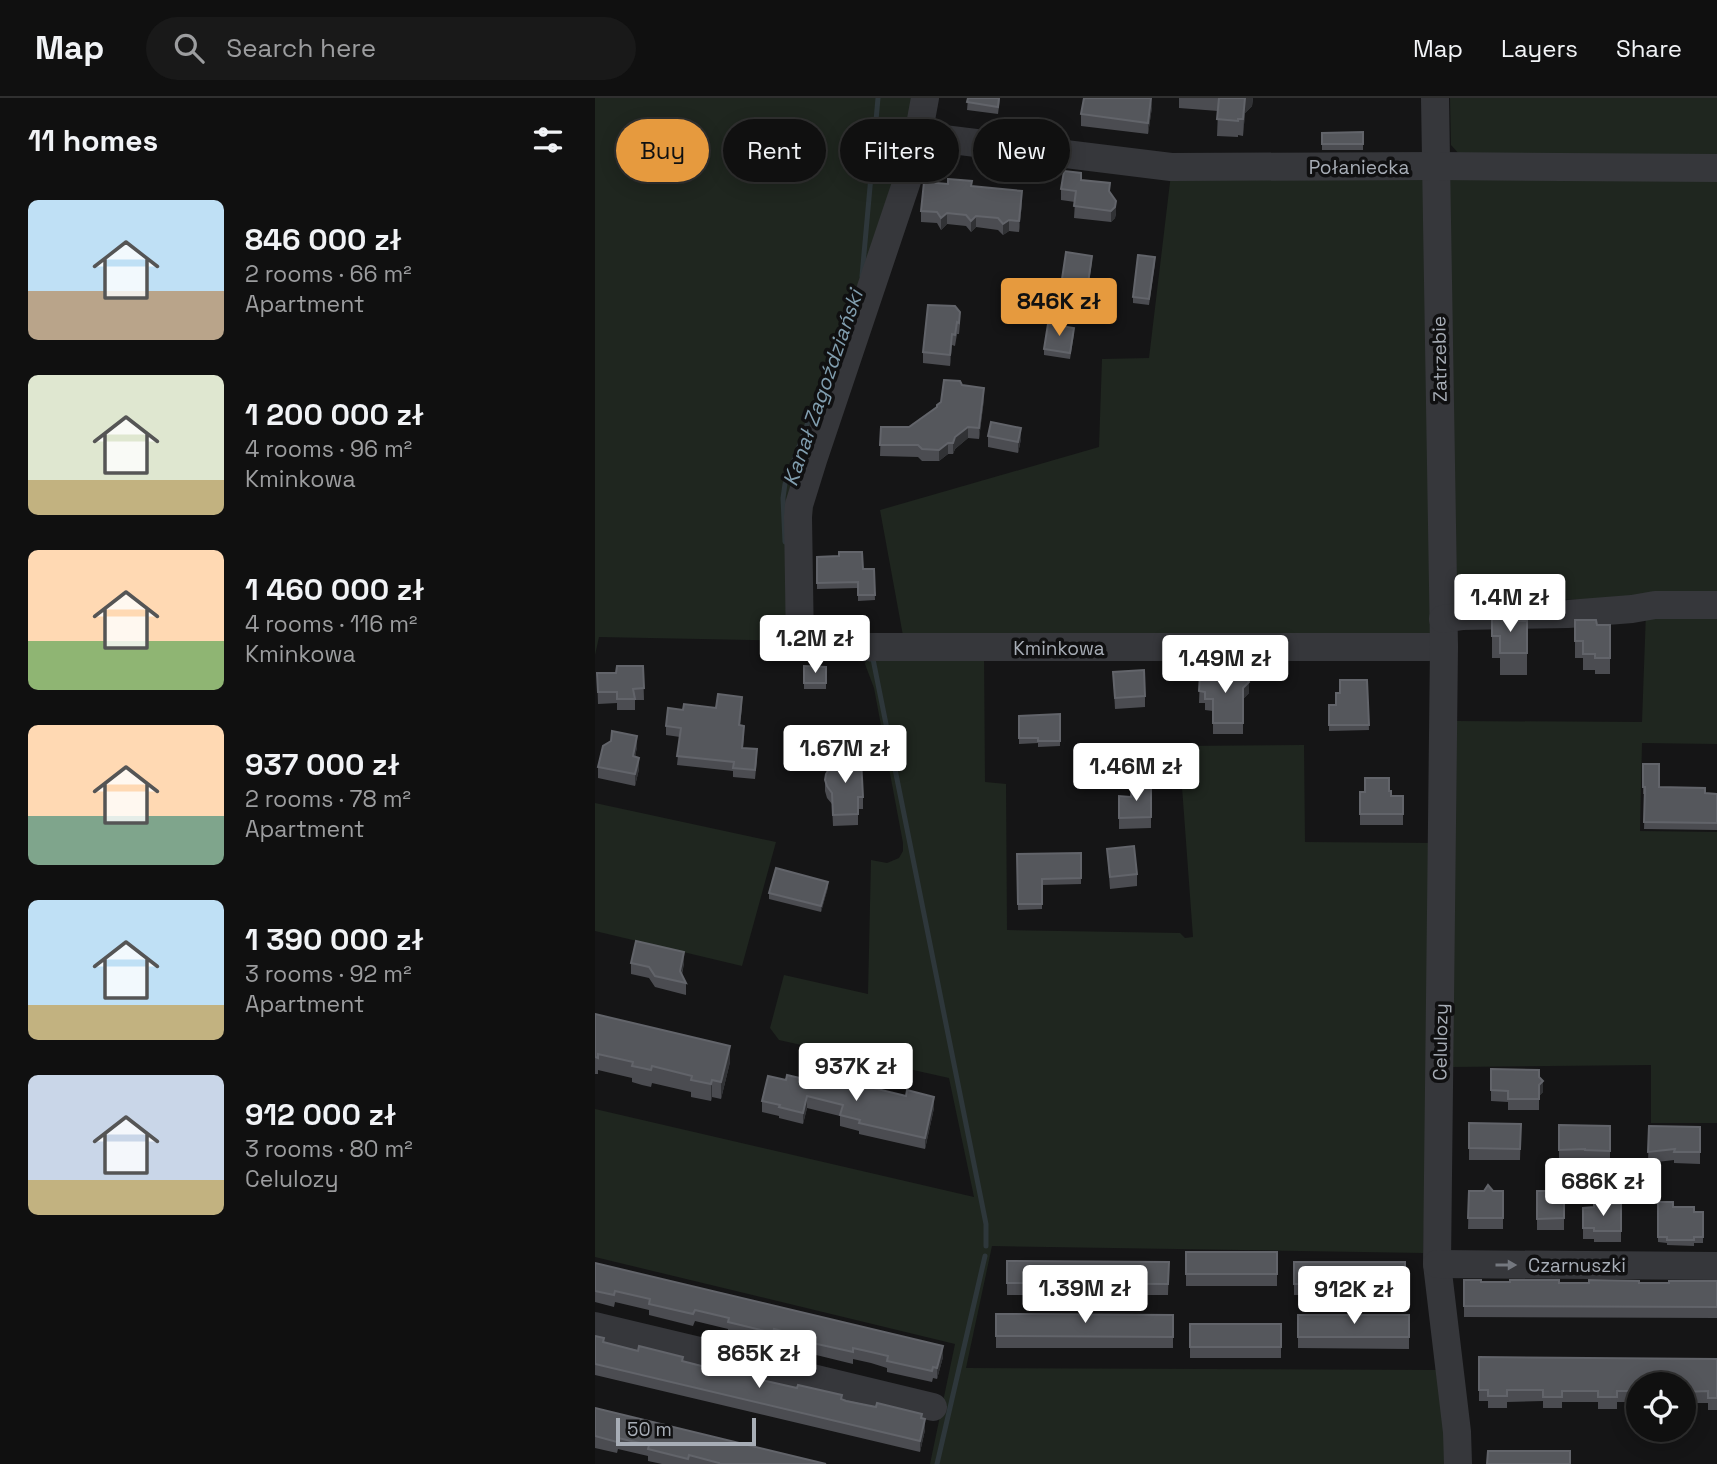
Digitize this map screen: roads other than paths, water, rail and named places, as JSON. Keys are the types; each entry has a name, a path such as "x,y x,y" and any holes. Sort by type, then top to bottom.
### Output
{"street":[{"path":"922,119 925,98"},
{"name":"Zatrzebie","path":"1435,98 1443,619"},
{"name":"Połaniecka","path":"959,141 1171,167 1717,168"},
{"name":"Kminkowa","path":"907,182 813,460 797,517 800,647 1444,647"},
{"path":"1443,619 1463,616 1568,614 1655,606 1717,605"},
{"name":"Celulozy","path":"1443,619 1437,1264 1457,1432 1458,1464"},
{"name":"Czarnuszki","path":"1437,1264 1717,1266"},
{"path":"595,1326 933,1407"}],"waterway":[{"name":"Kanał Zagoździański","path":"862,276 878,98"},
{"name":"Kanał Zagoździański","path":"785,542 785,484 838,341"},
{"name":"Kanał Zagoździański","path":"870,659 873,659 986,1224 986,1246"},
{"name":"Kanał Zagoździański","path":"937,1464 985,1256"}]}
